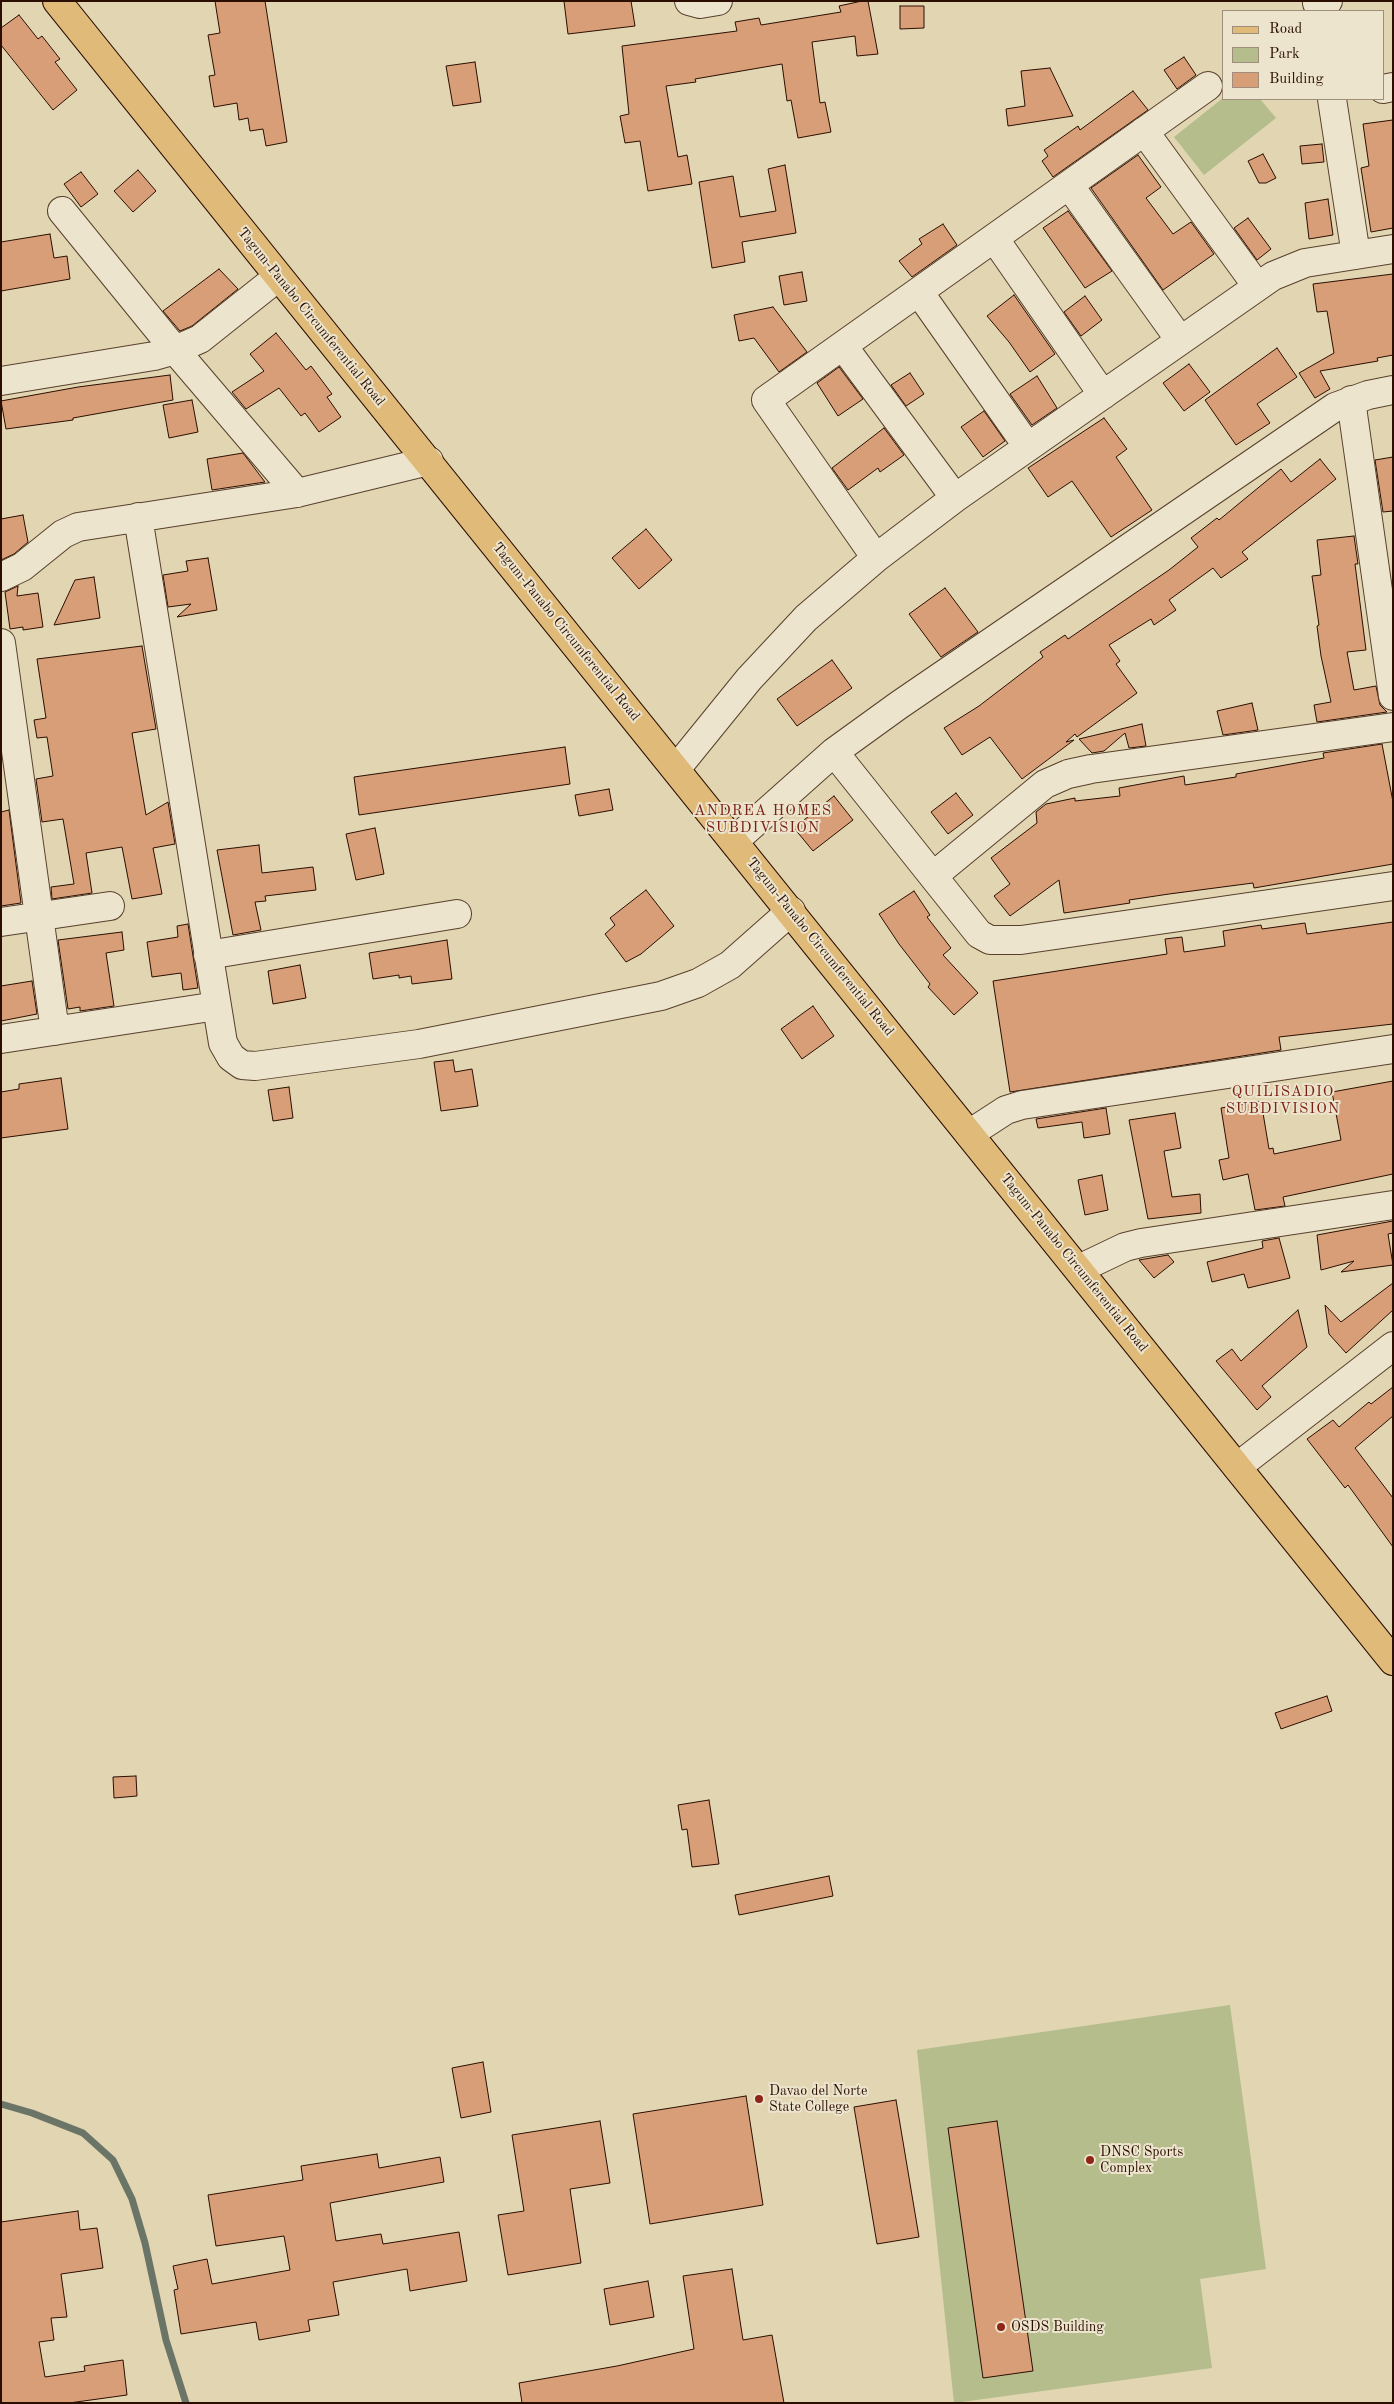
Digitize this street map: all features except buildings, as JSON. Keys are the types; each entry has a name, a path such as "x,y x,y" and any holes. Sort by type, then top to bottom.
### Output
{"main road":[{"name":"Tagum-Panabo Circumferential Road","path":"57,1 1393,1661"}],"street":[{"path":"689,1 700,4 718,1"},
{"path":"876,558 766,400 1208,86"},
{"path":"1332,100 1356,255"},
{"path":"1144,131 1256,286"},
{"path":"1069,185 1180,340"},
{"path":"62,211 175,350 297,493"},
{"path":"994,238 1103,395"},
{"path":"676,769 749,679 806,618 876,558 955,498 1256,286 1287,269 1305,263 1393,249"},
{"path":"1,381 154,356 175,350 200,339 278,277"},
{"path":"919,292 1028,447"},
{"path":"843,346 955,498"},
{"path":"734,841 834,752 907,699 1335,407 1351,400 1393,390"},
{"path":"1351,400 1393,696"},
{"path":"1,577 22,567 49,544 78,527 297,493 429,461"},
{"path":"138,517 223,1044 231,1058 242,1065 254,1066 419,1044 661,996 698,983 730,965 791,912"},
{"path":"1,643 12,802 40,916 55,1031"},
{"path":"933,876 1045,784 1068,774 1090,769 1393,727"},
{"path":"834,752 979,934 990,940 1004,942 1393,886"},
{"path":"1,922 110,906"},
{"path":"208,955 457,914"},
{"path":"1,1039 217,1006"},
{"path":"970,1134 1006,1110 1022,1105 1393,1048"},
{"path":"1079,1269 1125,1247 1140,1243 1393,1205"},
{"path":"1237,1467 1393,1346"}],"green space":[{"path":"1222,99 1261,100 1276,118 1204,175 1174,137"},
{"name":"DNSC Sports Complex","path":"1230,2005 1266,2269 1200,2279 1212,2368 954,2403 917,2050"}],"waterway":[{"path":"1,2104 32,2113 83,2133 113,2160 132,2199 145,2243 166,2340 186,2403"}],"place":[{"name":"Davao del Norte State College","path":"759,2099"},
{"name":"DNSC Sports Complex","path":"1090,2160"},
{"name":"OSDS Building","path":"1001,2327"}],"district":[{"name":"ANDREA HOMES SUBDIVISION","path":"763,820"},
{"name":"QUILISADIO SUBDIVISION","path":"1283,1100"}]}
